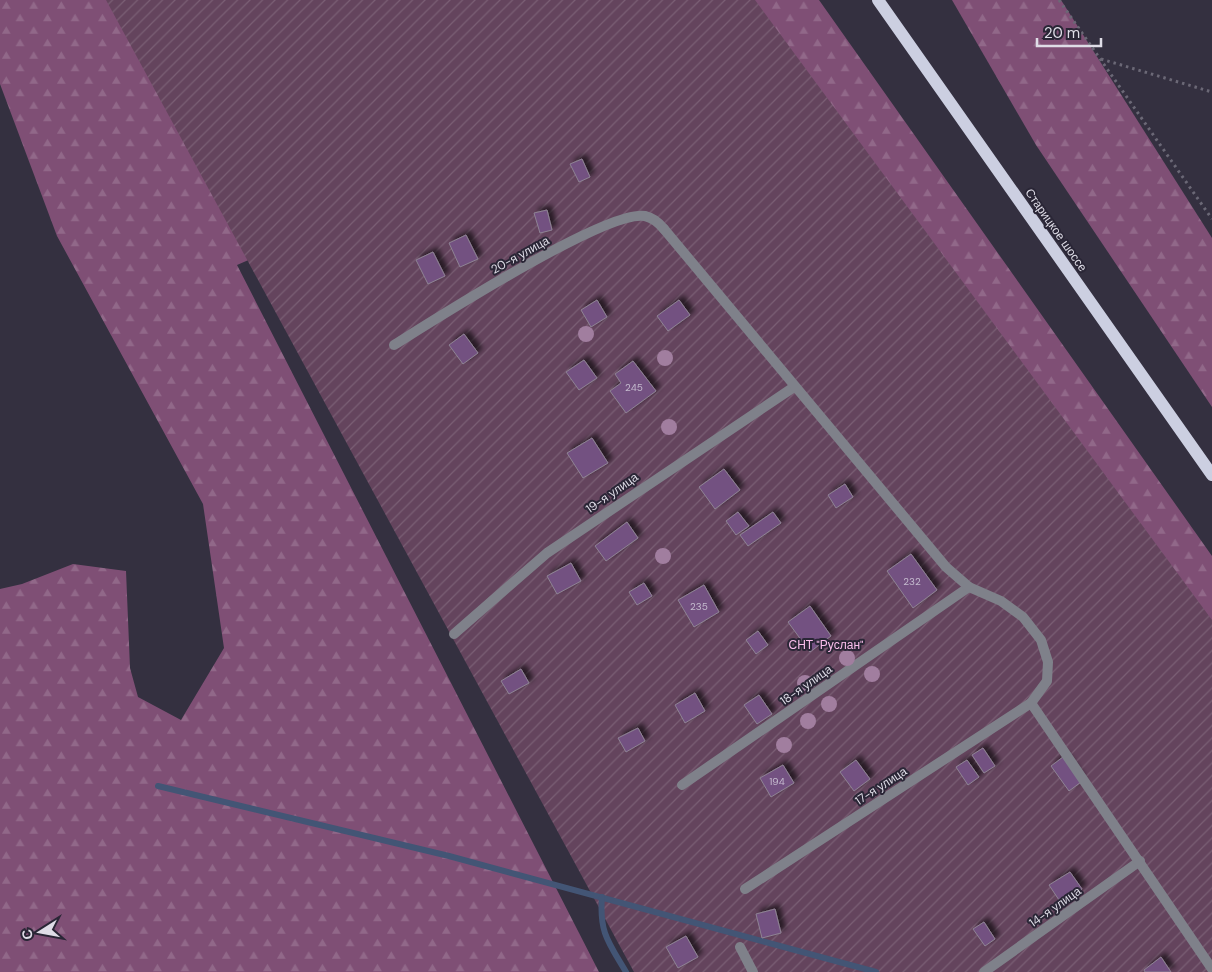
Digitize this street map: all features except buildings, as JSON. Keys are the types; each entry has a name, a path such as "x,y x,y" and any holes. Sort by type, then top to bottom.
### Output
{"main road":[{"name":"Старицкое шоссе","path":"878,0 1212,476"}],"street":[{"name":"20-я улица","path":"394,345 492,285 575,239 621,220 644,216 656,220 664,229 794,387"},
{"path":"794,387 946,567 969,587 1001,601 1023,617 1041,640 1048,662 1047,681 1031,703 1212,969"},
{"name":"19-я улица","path":"454,634 547,553 794,387"},
{"name":"18-я улица","path":"682,785 969,587"},
{"name":"17-я улица","path":"745,889 1031,703"},
{"name":"14-я улица","path":"984,972 1140,861"},
{"path":"740,947 753,972"}],"path":[{"path":"1059,0 1212,219"},
{"path":"1100,59 1212,92"}],"green space":[{"path":"0,0 819,0 1212,556 1212,933 624,95 237,265 599,972 0,972 0,589 22,584 73,564 126,571 130,668 138,697 181,720 224,648 203,504 57,236 0,84"},
{"name":"СНТ \"Руслан\"","path":"106,0 755,0 1212,620 1212,972 634,972"},
{"path":"952,0 1061,0 1212,238 1212,407 1036,145"}],"waterway":[{"path":"158,786 449,856 876,972"},
{"path":"602,897 602,920 606,937 626,972"}]}
